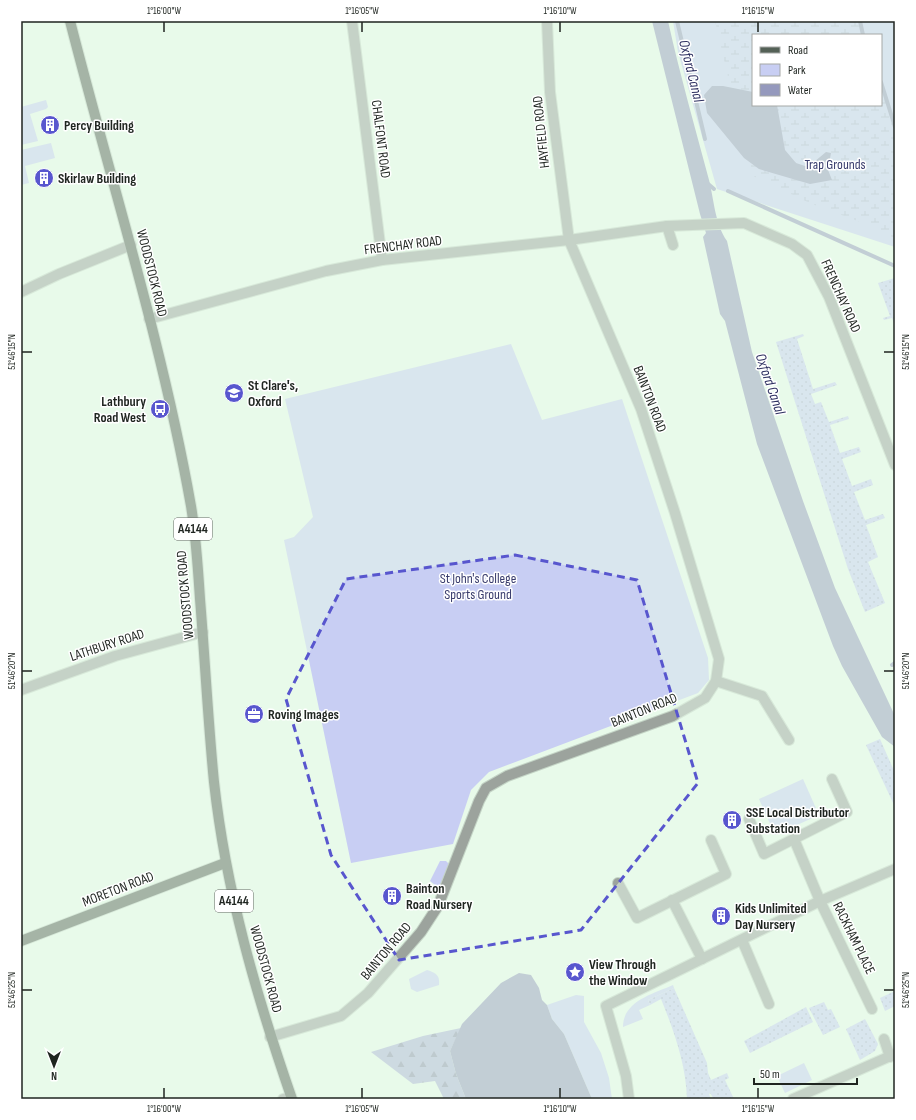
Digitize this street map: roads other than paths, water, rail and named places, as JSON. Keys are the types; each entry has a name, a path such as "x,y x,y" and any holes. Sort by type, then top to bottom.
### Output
{"main road":[{"name":"WOODSTOCK ROAD","path":"70,21 131,245 178,440 191,509 214,782 225,863 254,984 289,1098"},
{"name":"MORETON ROAD","path":"21,941 225,863"}],"street":[{"name":"CHALFONT ROAD","path":"352,21 382,260"},
{"name":"HAYFIELD ROAD","path":"547,21 550,92 569,240"},
{"name":"FRENCHAY ROAD","path":"149,319 326,272 382,260 569,240 667,226 744,223 792,244 807,255 829,297 895,465"},
{"path":"667,226 673,245"},
{"name":"BAINTON ROAD","path":"270,1038 341,1016 368,993 421,932 438,906 479,801 486,788 507,776 674,716 705,698 716,681 718,659 675,513 641,409 569,240"},
{"path":"21,292 59,274 131,245"},
{"name":"LATHBURY ROAD","path":"21,690 115,656 202,632"},
{"path":"716,681 762,696 789,740"},
{"path":"749,819 764,854 847,812 832,779"},
{"name":"RACKHAM PLACE","path":"794,839 820,902 872,1009"},
{"path":"618,883 637,918 726,874 711,840"},
{"path":"629,1099 626,1076 606,1006 820,902 895,869"},
{"path":"672,900 702,959"},
{"path":"742,940 769,1004"},
{"path":"793,1099 893,1055 884,1039"}],"water":[{"path":"652,21 668,21 709,180 717,220 727,241 752,352 803,501 835,588 895,716 895,747 882,737 842,666 833,646 757,444 725,321 720,314 703,237 706,233"},
{"path":"712,86 723,86 752,92 752,106 777,106 785,150 796,163 808,167 826,152 831,153 828,170 832,180 810,184 759,169 744,158 707,113 704,95"},
{"path":"519,973 531,975 539,988 542,1000 547,1005 552,1019 564,1034 592,1099 466,1099 456,1074 450,1051 462,1024 501,983"}],"waterway":[{"name":"Oxford Canal","path":"677,21 705,139"},
{"path":"860,21 863,34"},
{"path":"882,85 895,127"},
{"path":"707,183 714,189"},
{"path":"728,191 895,266"}],"place":[{"name":"Percy Building","path":"50,125"},
{"name":"Skirlaw Building","path":"44,178"},
{"name":"St Clare's, Oxford","path":"234,393"},
{"name":"Lathbury Road West","path":"160,409"},
{"name":"Roving Images","path":"254,714"},
{"name":"SSE Local Distributor Substation","path":"732,820"},
{"name":"Bainton Road Nursery","path":"392,896"},
{"name":"Kids Unlimited Day Nursery","path":"721,916"},
{"name":"View Through the Window","path":"575,972"}],"park label":[{"name":"Trap Grounds","path":"835,164"},
{"name":"St John's College Sports Ground","path":"478,586"}]}
